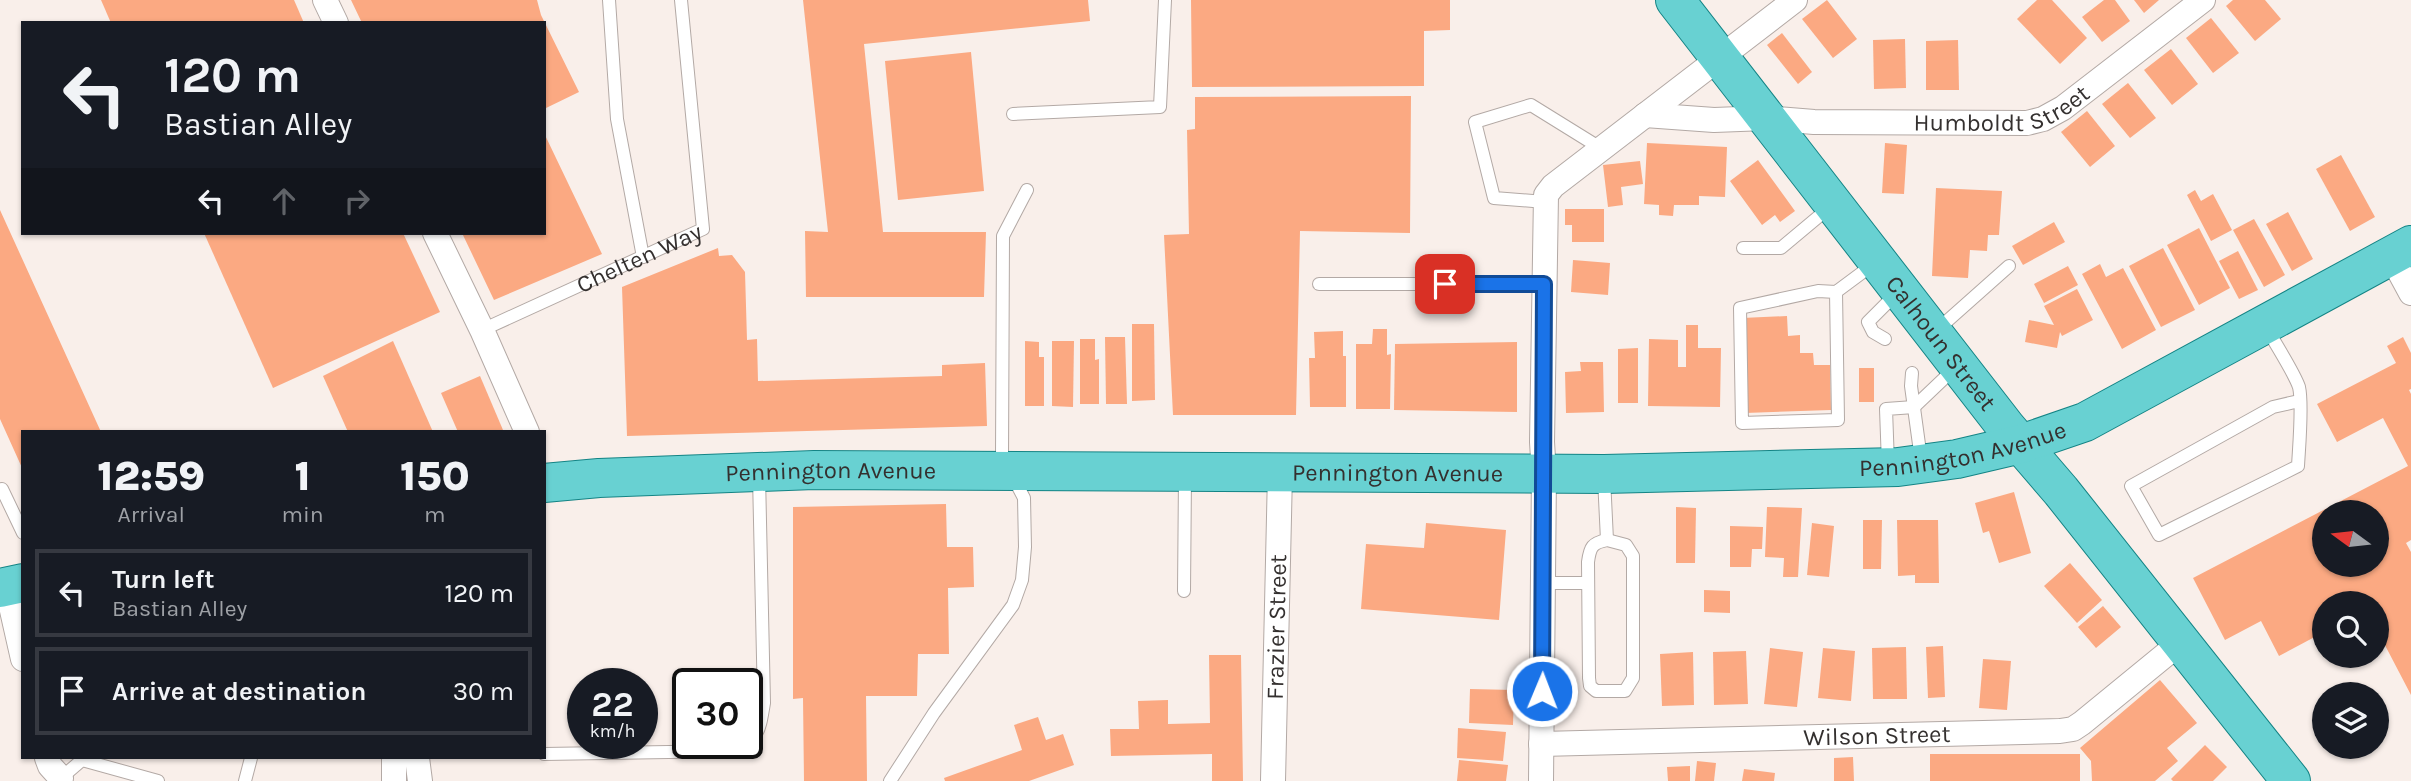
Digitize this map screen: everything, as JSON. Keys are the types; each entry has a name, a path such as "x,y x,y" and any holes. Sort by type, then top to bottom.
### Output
{"main road":[{"name":"Calhoun Street","path":"1675,0 2021,444 2291,781"},
{"name":"Pennington Avenue","path":"546,481 814,470 1604,474 1905,466 1956,459 2021,444 2085,422 2401,250"}],"street":[{"path":"325,0 335,21"},
{"path":"1541,781 1546,195 1553,186 1795,0"},
{"name":"Humboldt Street","path":"1645,116 1714,120 1766,118 1814,122 2027,123 2043,119 2063,108 2203,0"},
{"path":"436,235 526,430"},
{"path":"2401,250 2411,293"},
{"name":"Frazier Street","path":"1273,781 1280,472"},
{"path":"9,586 9,599 21,650"},
{"name":"Wilson Street","path":"1541,744 2073,729 2181,642"},
{"path":"394,759 394,781"},
{"path":"417,759 420,781"}],"lane":[{"path":"609,0 617,119 643,257"},
{"name":"Chelten Way","path":"482,330 703,229 681,0"},
{"path":"1013,114 1160,107 1165,0"},
{"path":"1545,202 1494,198 1475,122 1531,105 1602,149"},
{"path":"890,781 934,713 1013,604 1022,580 1025,547 1024,498 1002,456 1003,236 1027,190"},
{"path":"1743,248 1781,248 1833,204"},
{"path":"1934,332 2009,266"},
{"path":"1836,292 1838,420 1742,423 1740,308 1818,290 1836,292 1889,275"},
{"path":"1873,348 1879,335 1868,321 1889,275"},
{"path":"1319,284 1544,284"},
{"path":"2265,325 2298,387 2299,401 2298,466 2159,535 2131,486 2273,407 2299,401"},
{"path":"1905,466 1885,409 1914,407 1959,364"},
{"path":"1905,466 1914,407 1905,385 1912,373"},
{"path":"546,754 731,751 751,742 760,727 764,703 759,472"},
{"path":"1184,591 1185,473"},
{"path":"1604,474 1607,540"},
{"path":"2,489 21,529"},
{"path":"1607,540 1626,545 1633,556 1633,678 1625,691 1596,691 1590,686 1588,583 1590,547 1595,542 1607,540"},
{"path":"1543,583 1588,583"},
{"path":"245,781 251,759"},
{"path":"54,768 82,760 158,781"}],"building":[{"path":"101,0 294,0 303,21 110,21"},
{"path":"351,0 537,0 544,21 361,21"},
{"path":"803,0 1088,0 1090,21 864,44 883,232 986,232 984,297 806,297 805,231 828,232"},
{"path":"1191,0 1450,0 1450,30 1424,31 1424,86 1192,87"},
{"path":"1827,0 1857,39 1833,58 1802,19"},
{"path":"2037,0 2052,0 2087,38 2060,64 2017,19"},
{"path":"2104,0 2115,0 2130,21 2102,42 2082,17"},
{"path":"2134,0 2159,0 2144,13"},
{"path":"2233,0 2265,0 2281,19 2255,41 2226,6"},
{"path":"2211,18 2239,53 2213,73 2186,38"},
{"path":"546,25 579,92 546,108"},
{"path":"1782,33 1812,72 1798,84 1767,45"},
{"path":"1905,39 1906,88 1874,89 1873,40"},
{"path":"1958,40 1959,90 1926,90 1926,41"},
{"path":"2171,49 2198,84 2172,105 2144,70"},
{"path":"971,52 984,191 898,200 885,61"},
{"path":"2128,83 2156,118 2130,138 2102,104"},
{"path":"1411,96 1410,233 1300,231 1296,415 1173,415 1164,235 1189,234 1187,130 1195,129 1195,97"},
{"path":"2087,111 2115,146 2090,167 2061,132"},
{"path":"546,137 602,254 494,300 463,235 546,235"},
{"path":"1647,143 1727,147 1725,197 1699,196 1699,205 1674,205 1673,216 1659,215 1659,205 1644,204"},
{"path":"1885,143 1907,145 1904,194 1882,193"},
{"path":"2341,155 2375,217 2350,231 2316,169"},
{"path":"1758,160 1795,211 1780,222 1775,215 1762,225 1730,181"},
{"path":"1640,161 1643,184 1621,187 1623,205 1608,207 1603,165"},
{"path":"1936,188 2002,191 1999,235 1988,235 1987,251 1970,250 1968,278 1932,276"},
{"path":"2195,190 2201,201 2213,194 2232,230 2211,241 2187,195"},
{"path":"1565,209 1604,209 1604,242 1572,242 1572,225 1565,225"},
{"path":"0,210 100,430 21,430 21,466 0,419"},
{"path":"2288,212 2313,259 2292,271 2266,224"},
{"path":"2254,219 2285,275 2264,287 2233,230"},
{"path":"2054,222 2065,242 2023,265 2012,246"},
{"path":"2199,228 2230,288 2199,305 2167,245"},
{"path":"205,235 404,235 440,312 273,388"},
{"path":"718,248 719,256 732,255 745,272 747,340 757,339 758,381 942,376 942,365 985,363 987,426 627,436 622,287"},
{"path":"2163,248 2195,310 2161,327 2129,266"},
{"path":"2238,251 2258,290 2239,299 2219,261"},
{"path":"1573,260 1610,263 1608,295 1571,292"},
{"path":"2100,264 2106,277 2123,268 2156,330 2122,349 2082,274"},
{"path":"2068,266 2078,285 2044,303 2034,284"},
{"path":"2077,289 2093,320 2062,336 2060,332 2057,348 2025,342 2029,320 2054,325 2044,306"},
{"path":"1787,316 1788,336 1800,335 1800,353 1813,353 1814,365 1830,365 1831,410 1745,413 1742,318"},
{"path":"1132,324 1154,324 1155,400 1132,401"},
{"path":"1686,325 1698,325 1698,348 1721,348 1720,407 1648,406 1649,339 1678,340 1678,367 1686,367"},
{"path":"1373,329 1387,329 1387,355 1391,354 1390,409 1356,409 1356,344 1372,344"},
{"path":"1343,331 1346,407 1310,407 1309,358 1315,358 1314,332"},
{"path":"1105,337 1125,337 1127,404 1106,404"},
{"path":"2403,337 2411,353 2411,540 2406,543 2411,552 2411,695 2389,653 2389,591 2312,591 2312,638 2279,656 2261,621 2225,640 2193,578 2312,516 2312,578 2389,578 2389,500 2343,500 2408,466 2383,418 2337,442 2317,404 2396,363 2387,346"},
{"path":"1080,339 1095,339 1095,360 1099,359 1099,404 1080,404"},
{"path":"393,341 432,430 347,430 323,376"},
{"path":"1025,341 1039,342 1039,357 1044,357 1044,406 1025,406"},
{"path":"1052,341 1074,341 1073,407 1052,406"},
{"path":"1517,342 1517,412 1394,410 1395,344"},
{"path":"1638,348 1638,403 1618,403 1618,349"},
{"path":"1580,362 1603,362 1604,412 1566,413 1565,372 1581,371"},
{"path":"1859,368 1874,368 1874,402 1859,402"},
{"path":"480,376 503,430 457,430 441,393"},
{"path":"2014,492 2031,553 1999,563 1989,531 1983,533 1975,503"},
{"path":"946,504 947,547 973,547 974,587 948,588 949,654 918,654 917,696 866,696 867,781 804,781 803,698 793,699 793,507"},
{"path":"1676,507 1696,508 1695,563 1676,563"},
{"path":"1767,507 1802,508 1798,577 1783,577 1784,558 1765,557"},
{"path":"1863,520 1882,520 1881,569 1863,569"},
{"path":"1897,520 1938,520 1939,583 1915,583 1915,575 1898,576"},
{"path":"1426,523 1506,530 1499,620 1361,609 1366,544 1424,548"},
{"path":"1812,523 1834,526 1829,577 1807,575"},
{"path":"1730,526 1763,527 1762,549 1752,549 1751,567 1730,567"},
{"path":"2070,563 2102,600 2077,623 2044,586"},
{"path":"1704,590 1730,591 1730,613 1704,612"},
{"path":"2103,606 2121,627 2096,648 2078,627"},
{"path":"1943,646 1945,697 1928,698 1926,647"},
{"path":"1906,647 1907,699 1873,699 1872,648"},
{"path":"1770,648 1803,652 1797,707 1764,704"},
{"path":"1823,648 1855,651 1851,701 1818,698"},
{"path":"1746,651 1748,704 1714,705 1713,652"},
{"path":"1693,652 1694,705 1662,706 1660,654"},
{"path":"1209,655 1241,655 1243,781 1212,781 1212,754 1111,756 1110,729 1139,729 1138,701 1168,700 1168,724 1210,723"},
{"path":"1983,659 2011,661 2007,710 1979,708"},
{"path":"2160,680 2197,723 2167,748 2178,761 2155,781 2092,781 2091,761 2080,748"},
{"path":"1470,689 1514,690 1513,725 1469,723"},
{"path":"1038,717 1046,740 1063,734 1074,765 1029,781 945,781 944,778 1022,750 1014,725"},
{"path":"1458,728 1506,732 1503,761 1457,758"},
{"path":"2205,745 2227,767 2213,781 2173,781 2171,779"},
{"path":"1930,754 2080,754 2080,781 1930,781"},
{"path":"1853,757 1854,781 1834,781 1834,758"},
{"path":"1459,760 1508,765 1506,781 1457,781"},
{"path":"1697,761 1716,763 1714,781 1695,781"},
{"path":"1690,766 1690,781 1668,781 1667,767"},
{"path":"1744,769 1775,773 1774,781 1742,781"}],"route":[{"path":"1445,284 1544,284 1542,691"}]}
